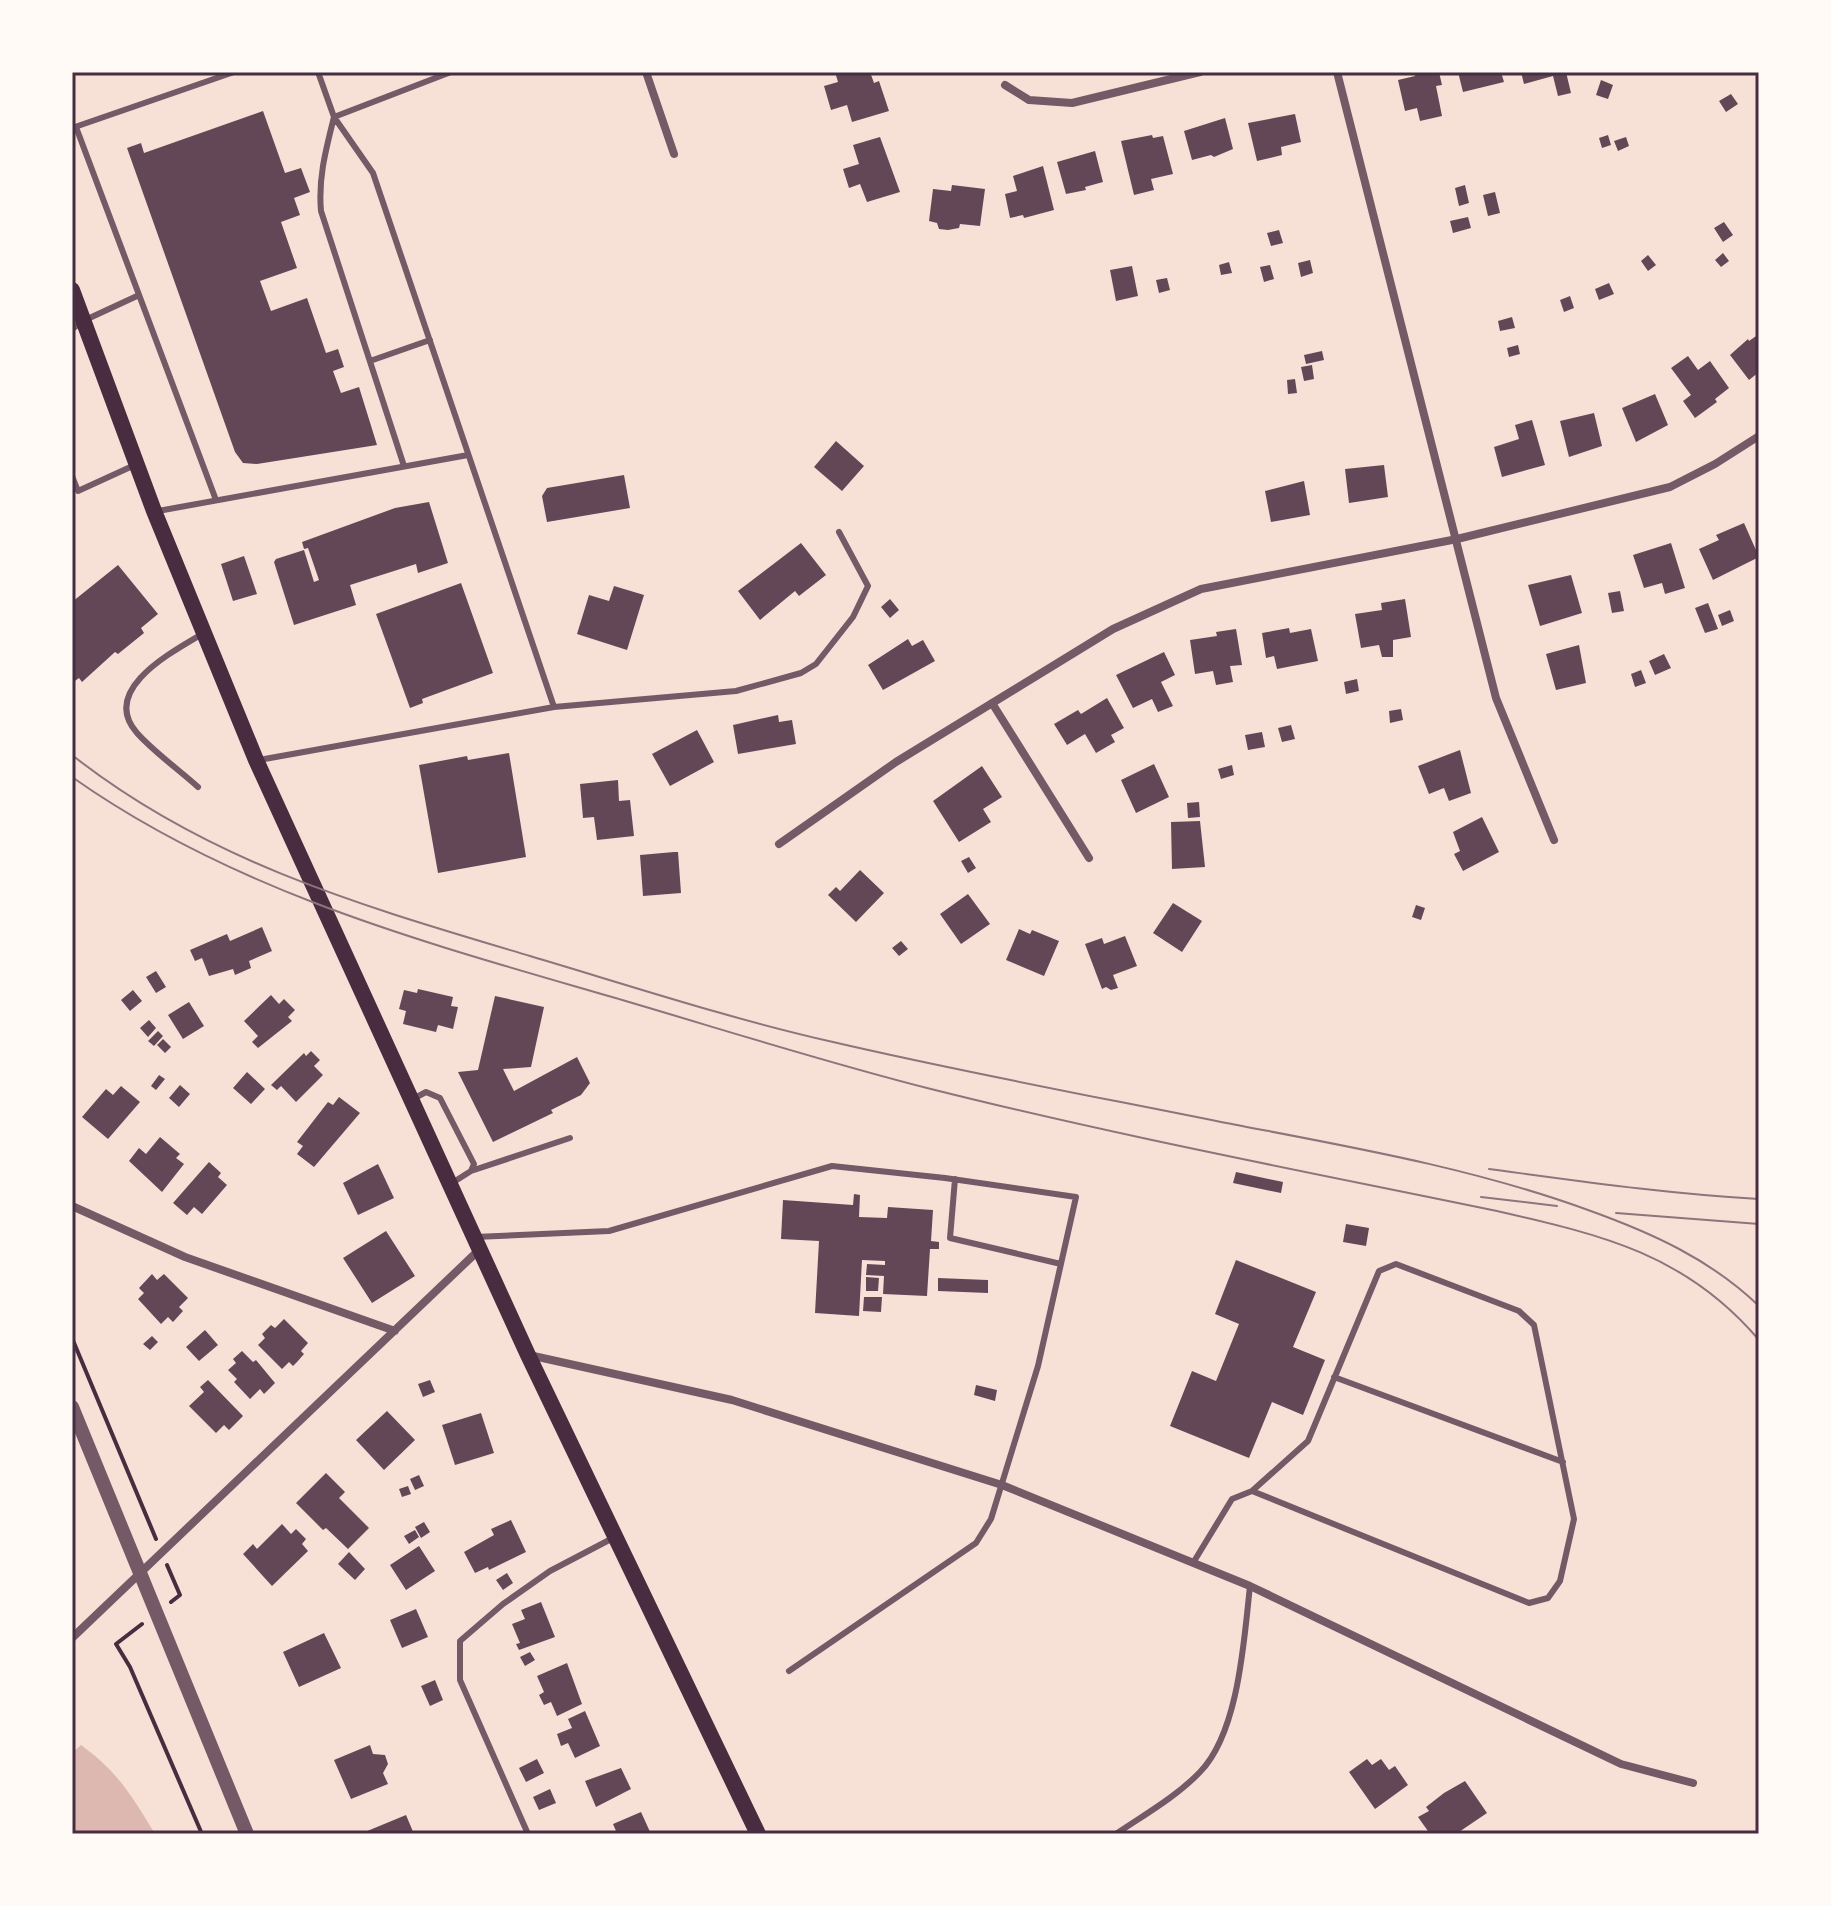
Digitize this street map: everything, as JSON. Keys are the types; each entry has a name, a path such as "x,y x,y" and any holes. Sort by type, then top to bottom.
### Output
{"main road":[{"path":"72,290 78,325 256,760 528,1355 758,1834"}],"street":[{"path":"646,72 674,154"},
{"path":"1005,85 1029,100 1072,103 1200,72"},
{"path":"1337,72 1496,698 1554,840"},
{"path":"779,844 896,762 1113,629 1201,589 1457,539 1670,487 1715,464 1759,436"},
{"path":"992,703 1089,858"},
{"path":"72,1206 185,1257 395,1331"},
{"path":"72,1638 395,1331 478,1243"},
{"path":"528,1355 732,1400 1002,1485 1250,1586 1621,1764 1693,1783"},
{"path":"72,1407 247,1834"}],"lane":[{"path":"206,72 209,81"},
{"path":"216,500 74,128 234,72"},
{"path":"318,72 334,117 373,173 554,707"},
{"path":"334,117 451,72"},
{"path":"334,117 323,160 319,189 321,211 404,466"},
{"path":"78,325 137,296"},
{"path":"370,361 430,340"},
{"path":"154,511 468,455"},
{"path":"72,476 78,491 137,464"},
{"path":"256,760 554,707 736,691 801,673 816,664 853,617 868,586 839,532"},
{"path":"198,787 135,731 125,714 128,695 142,675 173,651 204,633"},
{"path":"410,1100 426,1092 440,1098 474,1164 471,1171"},
{"path":"449,1185 471,1171 570,1138"},
{"path":"478,1243 609,1231 832,1166 955,1179 1076,1197 1038,1366 991,1519 976,1543 789,1671"},
{"path":"955,1179 950,1238 1061,1264"},
{"path":"1193,1563 1232,1499 1252,1491 1308,1441 1379,1271 1396,1264 1519,1311 1534,1325 1574,1519 1560,1581 1548,1598 1529,1603 1252,1491"},
{"path":"1334,1377 1563,1462"},
{"path":"528,1834 460,1680 460,1641 503,1604 550,1571 616,1536"},
{"path":"1116,1834 1203,1770 1218,1744 1230,1714 1238,1680 1250,1586"}],"shaded area":[{"path":"81,1745 123,1785 155,1834 72,1834 72,1753"}],"building":[{"path":"835,72 870,72 874,83 879,81 889,111 852,122 847,105 831,110 824,86 838,82"},
{"path":"1414,72 1439,72 1442,85 1436,86 1442,116 1420,121 1417,108 1405,111 1398,80 1415,76"},
{"path":"1458,72 1501,72 1504,82 1463,92"},
{"path":"1521,72 1566,72 1571,93 1558,96 1553,76 1524,84"},
{"path":"1601,80 1613,85 1608,99 1596,95"},
{"path":"1731,94 1738,104 1726,112 1719,101"},
{"path":"263,111 285,173 301,168 310,192 294,198 300,215 281,222 297,268 260,281 271,311 307,298 326,353 338,349 344,367 333,371 341,393 359,387 377,445 257,464 243,463 235,452 127,148 141,143 144,153"},
{"path":"1295,114 1301,142 1281,147 1282,155 1257,161 1248,123"},
{"path":"1225,118 1233,149 1214,157 1192,160 1184,131"},
{"path":"1152,135 1153,138 1163,136 1173,174 1151,179 1154,190 1134,195 1121,141"},
{"path":"1608,135 1611,145 1602,148 1599,138"},
{"path":"880,137 900,192 867,202 860,184 849,188 843,169 859,164 853,145"},
{"path":"1626,137 1629,146 1618,151 1614,141"},
{"path":"1095,151 1103,182 1066,194 1057,162"},
{"path":"1043,166 1054,210 1024,218 1023,215 1010,218 1005,194 1017,191 1013,176"},
{"path":"952,185 985,189 980,226 960,224 959,228 948,230 939,229 937,223 929,221 933,189 951,191"},
{"path":"1465,185 1469,203 1459,206 1455,188"},
{"path":"1495,192 1500,213 1488,216 1483,195"},
{"path":"1468,217 1471,228 1453,233 1450,221"},
{"path":"1724,222 1733,235 1723,242 1714,228"},
{"path":"1279,230 1283,243 1271,246 1267,233"},
{"path":"1723,253 1729,261 1721,267 1715,260"},
{"path":"1648,255 1656,265 1648,271 1641,261"},
{"path":"1310,260 1313,273 1301,277 1298,263"},
{"path":"1229,262 1232,273 1221,275 1219,265"},
{"path":"1270,265 1274,279 1264,282 1260,267"},
{"path":"1132,266 1138,296 1116,301 1110,270"},
{"path":"1167,278 1170,290 1159,293 1156,280"},
{"path":"1609,283 1614,294 1599,300 1595,289"},
{"path":"1570,296 1574,308 1564,312 1560,300"},
{"path":"1512,317 1515,328 1500,331 1498,321"},
{"path":"1759,334 1759,372 1749,380 1730,355 1748,339"},
{"path":"1518,345 1520,354 1509,357 1507,348"},
{"path":"1322,351 1324,360 1306,364 1304,355"},
{"path":"1688,356 1698,370 1710,361 1729,388 1715,399 1717,402 1695,418 1683,401 1691,395 1671,368"},
{"path":"1312,365 1314,379 1304,381 1301,367"},
{"path":"1295,379 1297,393 1288,394 1287,380"},
{"path":"1655,394 1668,425 1636,442 1622,408"},
{"path":"1594,413 1602,446 1569,457 1560,421"},
{"path":"1532,420 1545,465 1502,477 1494,447 1519,439 1515,425"},
{"path":"836,441 864,466 842,491 814,467"},
{"path":"1384,465 1388,497 1349,503 1345,469"},
{"path":"624,475 630,508 547,522 542,496 547,488"},
{"path":"1304,481 1310,515 1271,522 1265,491"},
{"path":"429,502 448,563 418,573 416,564 350,585 356,605 294,625 274,562 276,559 304,550 314,582 319,580 308,548 304,549 302,542 395,508"},
{"path":"1744,523 1759,557 1713,580 1699,549 1719,540 1716,535"},
{"path":"801,543 826,575 799,596 795,591 760,620 738,591"},
{"path":"1671,543 1685,588 1665,594 1662,583 1644,588 1633,555"},
{"path":"244,556 257,594 233,601 221,564"},
{"path":"118,565 158,614 141,628 144,633 118,654 115,652 82,682 79,678 72,683 72,602"},
{"path":"1571,575 1582,613 1540,626 1528,585"},
{"path":"461,583 493,673 422,699 423,703 410,708 376,614"},
{"path":"614,586 644,595 627,650 577,634 589,595 609,601"},
{"path":"1620,591 1624,611 1612,613 1608,593"},
{"path":"890,599 899,610 890,618 881,607"},
{"path":"1405,599 1411,637 1393,640 1393,657 1382,657 1379,645 1361,648 1355,614 1382,610 1381,603"},
{"path":"1708,603 1718,629 1705,633 1695,608"},
{"path":"1730,610 1734,621 1722,626 1718,615"},
{"path":"1289,628 1290,633 1311,629 1318,661 1277,669 1274,656 1266,658 1262,633"},
{"path":"1236,629 1242,665 1230,666 1233,682 1216,685 1213,671 1195,674 1190,640"},
{"path":"908,639 912,646 923,640 935,661 883,690 868,665"},
{"path":"1579,645 1586,683 1556,690 1546,654"},
{"path":"1164,652 1175,675 1161,682 1173,706 1158,712 1152,699 1133,708 1116,675"},
{"path":"1664,654 1671,668 1655,675 1649,661"},
{"path":"1641,670 1646,683 1635,687 1631,674"},
{"path":"1357,679 1359,691 1346,694 1344,682"},
{"path":"1107,698 1124,728 1111,735 1115,742 1096,753 1085,734 1067,745 1054,724 1078,710 1081,714"},
{"path":"1401,709 1403,720 1390,723 1389,711"},
{"path":"778,715 779,722 792,720 796,744 738,754 733,725"},
{"path":"1291,725 1295,739 1282,742 1278,728"},
{"path":"697,730 714,762 670,786 652,754"},
{"path":"1262,732 1265,747 1248,750 1245,735"},
{"path":"1460,750 1471,793 1449,801 1444,788 1429,794 1418,766"},
{"path":"509,753 526,857 438,873 419,765 467,756 468,760"},
{"path":"1154,764 1169,797 1136,813 1121,780"},
{"path":"1232,765 1234,775 1221,779 1218,769"},
{"path":"982,766 1002,797 983,809 991,822 959,842 933,801"},
{"path":"618,780 619,801 630,800 634,836 597,840 594,817 583,818 580,784"},
{"path":"1199,802 1200,817 1188,818 1187,803"},
{"path":"1482,817 1499,852 1463,871 1454,854 1460,851 1453,832"},
{"path":"1200,821 1205,867 1172,869 1171,822"},
{"path":"678,852 681,893 643,896 640,855"},
{"path":"969,857 976,868 968,873 961,861"},
{"path":"860,870 884,893 856,922 828,895 836,887 840,891"},
{"path":"968,894 990,924 961,944 940,914"},
{"path":"1173,903 1202,921 1182,952 1153,933"},
{"path":"1416,905 1425,908 1421,920 1412,917"},
{"path":"262,927 272,951 249,961 251,968 235,975 233,969 209,976 202,958 195,961 190,950 227,934 230,941"},
{"path":"1019,929 1030,934 1032,930 1059,941 1044,976 1006,960"},
{"path":"1125,936 1137,966 1113,975 1118,988 1102,989 1085,944 1102,938 1104,944"},
{"path":"901,941 908,949 899,956 892,948"},
{"path":"156,971 166,987 156,993 146,977"},
{"path":"418,989 453,997 451,1006 458,1007 453,1029 438,1025 436,1032 403,1024 406,1011 399,1009 404,990 417,993"},
{"path":"133,990 142,1001 130,1011 121,1000"},
{"path":"271,995 279,1004 284,999 295,1010 288,1017 292,1021 258,1048 252,1042 258,1036 244,1021"},
{"path":"495,996 544,1007 531,1067 503,1069 514,1091 577,1057 590,1083 581,1095 551,1110 553,1113 493,1142 458,1072 478,1070"},
{"path":"189,1002 204,1026 183,1039 168,1015"},
{"path":"149,1020 156,1028 148,1037 140,1028"},
{"path":"158,1031 163,1036 154,1046 148,1041"},
{"path":"163,1039 171,1047 165,1053 157,1045"},
{"path":"311,1051 320,1060 314,1066 323,1075 296,1102 281,1086 277,1090 271,1085 304,1053 306,1056"},
{"path":"247,1072 265,1089 251,1104 233,1088"},
{"path":"159,1075 165,1079 156,1090 151,1086"},
{"path":"180,1085 190,1094 179,1107 169,1098"},
{"path":"121,1086 140,1102 108,1139 82,1117 106,1089 113,1095"},
{"path":"339,1097 360,1113 314,1167 297,1154 303,1146 297,1142 328,1102 333,1105"},
{"path":"160,1137 180,1154 176,1158 184,1164 162,1192 129,1161 139,1148 146,1154"},
{"path":"209,1162 221,1173 218,1177 227,1185 202,1214 194,1207 187,1215 173,1203"},
{"path":"378,1164 394,1198 358,1215 343,1183"},
{"path":"1236,1172 1283,1182 1281,1193 1233,1183"},
{"path":"854,1194 860,1195 859,1217 887,1218 888,1207 933,1210 931,1241 939,1242 939,1249 930,1249 927,1296 883,1294 884,1276 866,1275 867,1264 885,1265 885,1261 862,1260 859,1316 815,1313 819,1241 781,1239 783,1200 853,1205"},
{"path":"1346,1224 1369,1228 1366,1246 1343,1242"},
{"path":"386,1231 415,1276 372,1303 343,1258"},
{"path":"1236,1260 1316,1292 1293,1347 1325,1360 1303,1415 1272,1402 1249,1458 1170,1426 1192,1371 1216,1381 1239,1324 1215,1314"},
{"path":"152,1274 157,1280 164,1274 188,1298 179,1307 183,1311 173,1322 168,1317 161,1324 138,1299 144,1293 139,1288"},
{"path":"866,1277 879,1278 878,1291 866,1291"},
{"path":"938,1278 988,1280 988,1293 938,1291"},
{"path":"864,1297 882,1297 881,1312 863,1311"},
{"path":"284,1319 308,1343 301,1351 304,1354 293,1366 289,1362 282,1369 258,1345 265,1338 262,1334 271,1325 275,1328"},
{"path":"205,1330 218,1345 199,1361 186,1347"},
{"path":"152,1336 158,1342 150,1350 143,1344"},
{"path":"242,1351 253,1362 256,1360 275,1383 264,1394 260,1389 250,1399 234,1382 237,1379 228,1370 236,1363 233,1359"},
{"path":"208,1380 243,1416 229,1430 224,1425 216,1433 189,1406 204,1392 200,1387"},
{"path":"430,1380 435,1392 423,1397 418,1384"},
{"path":"976,1385 997,1390 995,1401 974,1395"},
{"path":"387,1411 415,1440 384,1470 356,1440"},
{"path":"481,1413 494,1453 455,1465 442,1425"},
{"path":"326,1473 345,1492 339,1498 369,1528 348,1549 296,1503"},
{"path":"419,1475 424,1486 415,1490 410,1479"},
{"path":"408,1486 411,1494 402,1497 399,1489"},
{"path":"511,1520 526,1552 489,1570 488,1567 475,1573 464,1552 494,1535 491,1529"},
{"path":"424,1522 430,1532 421,1538 415,1527"},
{"path":"282,1524 291,1534 296,1529 306,1539 302,1544 308,1551 272,1586 243,1554 253,1544 257,1549"},
{"path":"415,1530 419,1537 409,1544 404,1536"},
{"path":"419,1546 435,1571 406,1590 390,1565"},
{"path":"349,1552 365,1569 355,1580 338,1564"},
{"path":"507,1573 513,1583 503,1590 496,1580"},
{"path":"541,1602 555,1637 519,1650 516,1644 520,1643 512,1624 525,1619 521,1610"},
{"path":"416,1609 428,1637 402,1648 390,1620"},
{"path":"324,1633 341,1668 299,1687 283,1652"},
{"path":"530,1652 535,1660 525,1666 520,1657"},
{"path":"567,1663 582,1704 557,1716 551,1702 544,1705 539,1695 544,1692 537,1676"},
{"path":"435,1680 443,1700 430,1706 421,1686"},
{"path":"585,1711 600,1746 575,1758 568,1743 561,1746 557,1734 572,1728 568,1719"},
{"path":"370,1745 373,1754 385,1755 388,1764 383,1773 388,1784 351,1799 334,1760"},
{"path":"537,1759 544,1773 526,1782 519,1768"},
{"path":"1367,1759 1372,1765 1381,1759 1389,1770 1395,1766 1408,1785 1375,1809 1349,1772"},
{"path":"621,1768 631,1789 596,1807 585,1781"},
{"path":"1465,1781 1487,1813 1456,1834 1430,1834 1418,1817 1429,1811 1426,1807 1444,1793"},
{"path":"550,1789 556,1803 539,1810 533,1797"},
{"path":"641,1812 651,1834 608,1834 616,1831 613,1824"},
{"path":"406,1815 414,1834 360,1834"}],"tram line":[{"path":"72,755 124,793 234,853 291,878 409,919 681,1002 795,1033 978,1074 1360,1149 1498,1181 1588,1210 1657,1238 1721,1274 1759,1306"},
{"path":"72,777 134,817 265,883 332,910 471,956 931,1089 1142,1138 1497,1211 1607,1240 1640,1252 1702,1287 1759,1340"},
{"path":"1489,1169 1759,1199"},
{"path":"1481,1197 1557,1206"},
{"path":"1616,1213 1759,1224"}]}
